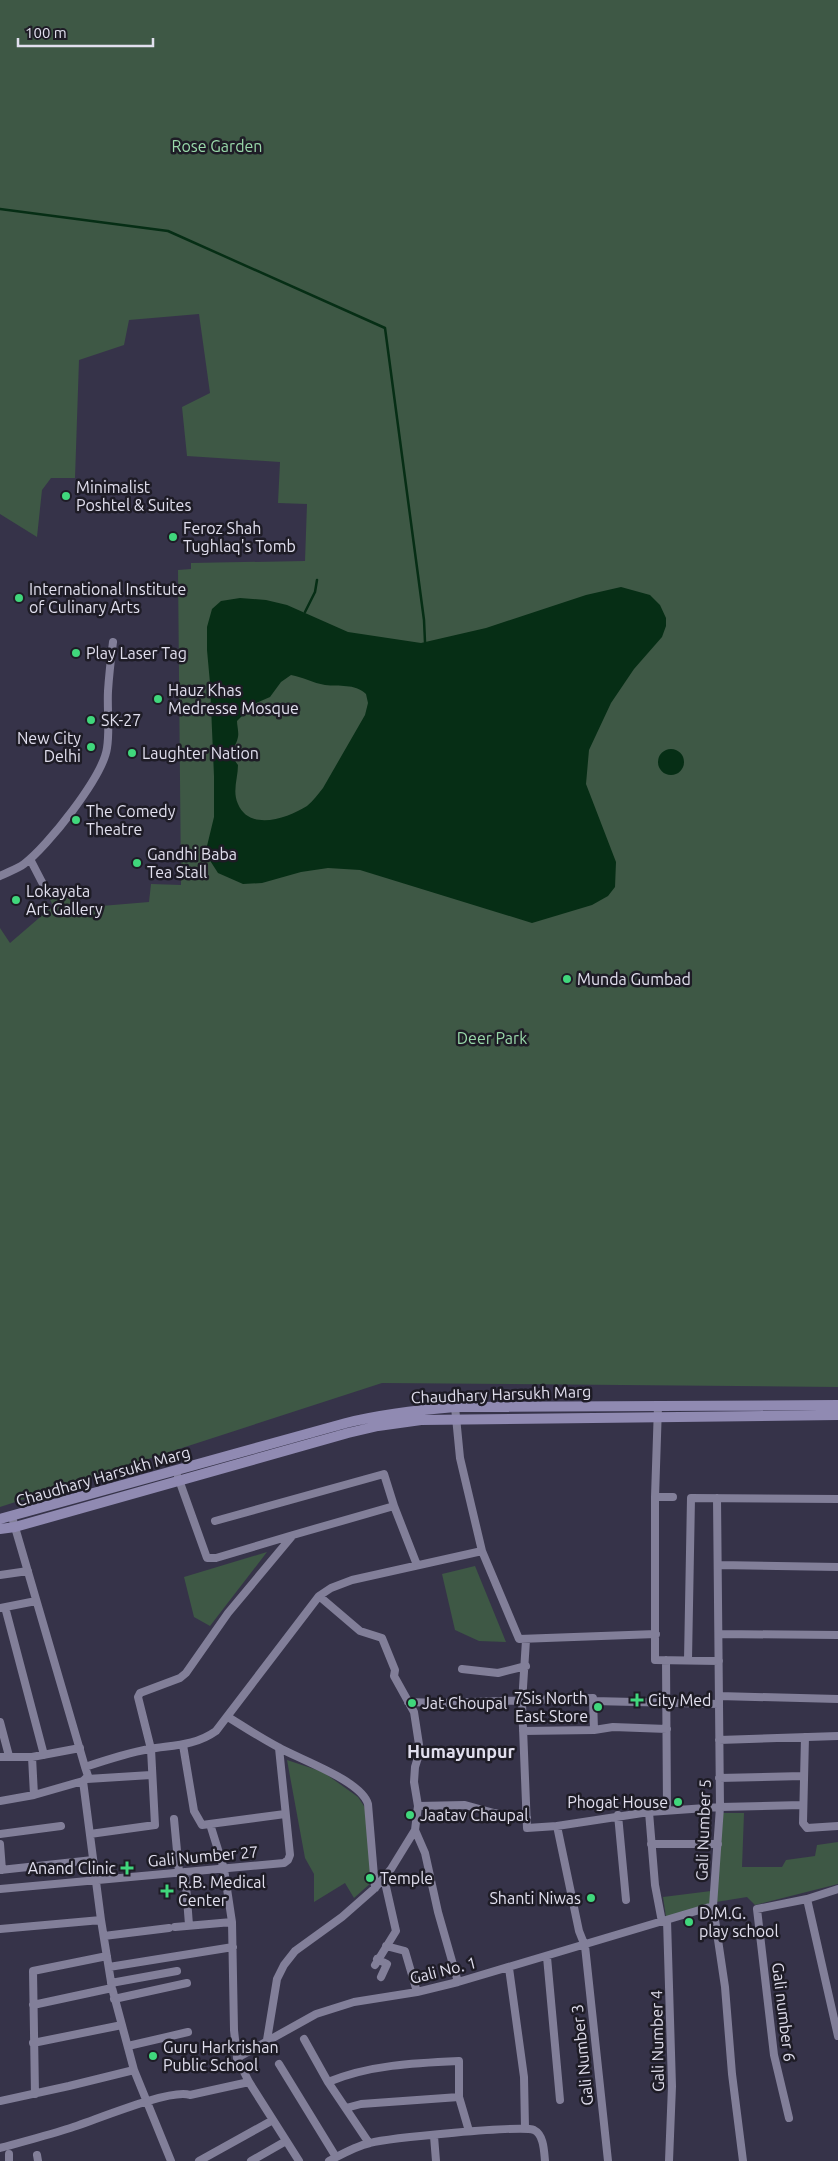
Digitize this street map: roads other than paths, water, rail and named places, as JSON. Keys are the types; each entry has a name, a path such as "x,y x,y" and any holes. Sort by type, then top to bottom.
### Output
{"street":[{"path":"0,876 22,866 30,860 76,806 92,784 106,756 108,690 114,642"},
{"path":"30,860 44,886"},
{"name":"Chaudhary Harsukh Marg","path":"796,1414 838,1405"},
{"path":"455,1407 460,1458 482,1551 516,1636 519,1639 526,1640 656,1634"},
{"name":"Chaudhary Harsukh Marg","path":"0,1529 14,1522 376,1416 420,1410 455,1407 838,1415"},
{"path":"659,1411 656,1497 655,1660 719,1661"},
{"name":"Chaudhary Harsukh Marg","path":"178,1475 378,1426 421,1420 659,1411"},
{"path":"215,1522 384,1474 394,1506 417,1565"},
{"path":"178,1475 207,1558 216,1558 394,1506"},
{"path":"656,1497 673,1497"},
{"path":"688,1660 691,1498 838,1499"},
{"name":"Gali Number 5","path":"717,1498 720,1807 713,1906 725,1987 732,2074 743,2161"},
{"name":"Chaudhary Harsukh Marg","path":"0,1519 14,1522"},
{"path":"14,1522 88,1776 85,1780 90,1834 114,1999 134,2070 170,2161"},
{"path":"90,1834 155,1825 151,1749 139,1695 142,1691 180,1678 186,1674 228,1613 293,1535"},
{"path":"85,1767 121,1755 183,1745 206,1738 216,1731 319,1596 331,1588 352,1580 482,1551"},
{"path":"718,1565 838,1567"},
{"path":"0,1575 28,1571"},
{"path":"267,2040 277,1979 284,1965 295,1951 342,1917 376,1888 415,1830 418,1806 414,1782 415,1767 420,1751 414,1712 394,1676 395,1670 382,1638 360,1631 319,1596"},
{"path":"36,1601 2,1607 44,1755"},
{"path":"719,1634 838,1635"},
{"path":"526,1640 526,1666 522,1700 527,1828 557,1826 618,1815 667,1810 802,1805"},
{"path":"666,1660 667,1810"},
{"path":"462,1669 498,1672 526,1666"},
{"path":"408,1702 593,1698 593,1701 667,1703 719,1700 838,1699"},
{"path":"593,1701 594,1730"},
{"path":"228,1717 279,1748 327,1769 364,1796 368,1804 376,1888"},
{"path":"0,1722 9,1756"},
{"path":"523,1731 594,1730 613,1727 667,1728"},
{"path":"719,1740 838,1736"},
{"path":"805,1737 802,1805 804,1826 838,1826"},
{"path":"183,1745 194,1811 202,1826 285,1814 279,1748"},
{"path":"0,1757 32,1758 80,1748"},
{"path":"32,1758 34,1795"},
{"path":"0,1801 34,1795 85,1780 151,1775"},
{"path":"719,1778 803,1776"},
{"path":"418,1806 472,1806 494,1813 527,1818"},
{"name":"Gali Number 4","path":"649,1812 651,1844 664,1921 672,2086 669,2161"},
{"name":"Gali Number 27","path":"0,1888 284,1863 290,1855 285,1814"},
{"path":"618,1815 626,1900"},
{"path":"174,1819 189,1925"},
{"path":"210,1824 224,1869 232,1922 234,2030 237,2058 249,2082 299,2161"},
{"path":"0,1834 61,1826"},
{"name":"Gali Number 3","path":"557,1826 579,1931 585,1946 608,2161"},
{"path":"415,1830 425,1853 438,1912 458,1982"},
{"path":"0,1844 1,1870 94,1860"},
{"path":"651,1844 718,1844"},
{"path":"381,1976 387,1964 376,1962 396,1931 384,1878"},
{"path":"838,1889 807,1899 838,2036"},
{"name":"Gali number 6","path":"789,2118 774,2055 757,1909 807,1899"},
{"name":"Gali No. 1","path":"237,2058 267,2040 325,2011 362,2000 417,1992 458,1982 585,1946 713,1906"},
{"path":"0,1929 101,1920"},
{"path":"104,1936 189,1925 232,1922"},
{"path":"386,1946 405,1951 417,1992"},
{"path":"109,1967 233,1947"},
{"path":"35,2094 33,1971 107,1956"},
{"path":"547,1957 560,2100"},
{"path":"509,1968 522,2060 525,2128"},
{"path":"33,2005 111,1985 177,1971"},
{"path":"114,1999 187,1983"},
{"path":"33,2043 122,2025"},
{"path":"128,2046 188,2032"},
{"path":"304,2039 328,2082 370,2143"},
{"path":"328,2082 344,2075 374,2068 459,2061 459,2097 469,2131"},
{"path":"279,2064 332,2159 370,2143 469,2131 525,2128 535,2130 539,2135 542,2141 545,2161"},
{"path":"0,2101 134,2070"},
{"path":"0,2148 180,2093 190,2095 249,2082"},
{"path":"346,2108 361,2104 459,2097"},
{"path":"199,2161 273,2120"},
{"path":"434,2136 436,2161"},
{"path":"251,2161 286,2141"}],"waterway":[{"path":"0,209 168,231 385,328 424,620 425,642"},
{"path":"305,612 315,592 317,580"}],"place":[{"name":"Minimalist Poshtel & Suites","path":"66,496"},
{"name":"Feroz Shah Tughlaq's Tomb","path":"173,537"},
{"name":"International Institute of Culinary Arts","path":"19,598"},
{"name":"Play Laser Tag","path":"76,653"},
{"name":"Hauz Khas Medresse Mosque","path":"158,699"},
{"name":"SK-27","path":"91,720"},
{"name":"New City Delhi","path":"91,747"},
{"name":"Laughter Nation","path":"132,753"},
{"name":"The Comedy Theatre","path":"76,820"},
{"name":"Gandhi Baba Tea Stall","path":"137,863"},
{"name":"Lokayata Art Gallery","path":"16,900"},
{"name":"Munda Gumbad","path":"567,979"},
{"name":"City Med","path":"637,1700"},
{"name":"Jat Choupal","path":"412,1703"},
{"name":"7Sis North East Store","path":"598,1707"},
{"name":"Phogat House","path":"678,1802"},
{"name":"Jaatav Chaupal","path":"410,1815"},
{"name":"Anand Clinic","path":"127,1868"},
{"name":"Temple","path":"370,1878"},
{"name":"R.B. Medical Center","path":"167,1891"},
{"name":"Shanti Niwas","path":"591,1898"},
{"name":"D.M.G. play school","path":"689,1922"},
{"name":"Guru Harkrishan Public School","path":"153,2056"}],"district":[{"name":"Humayunpur","path":"461,1752"}],"park label":[{"name":"Rose Garden","path":"217,146"},
{"name":"Deer Park","path":"492,1038"}]}
